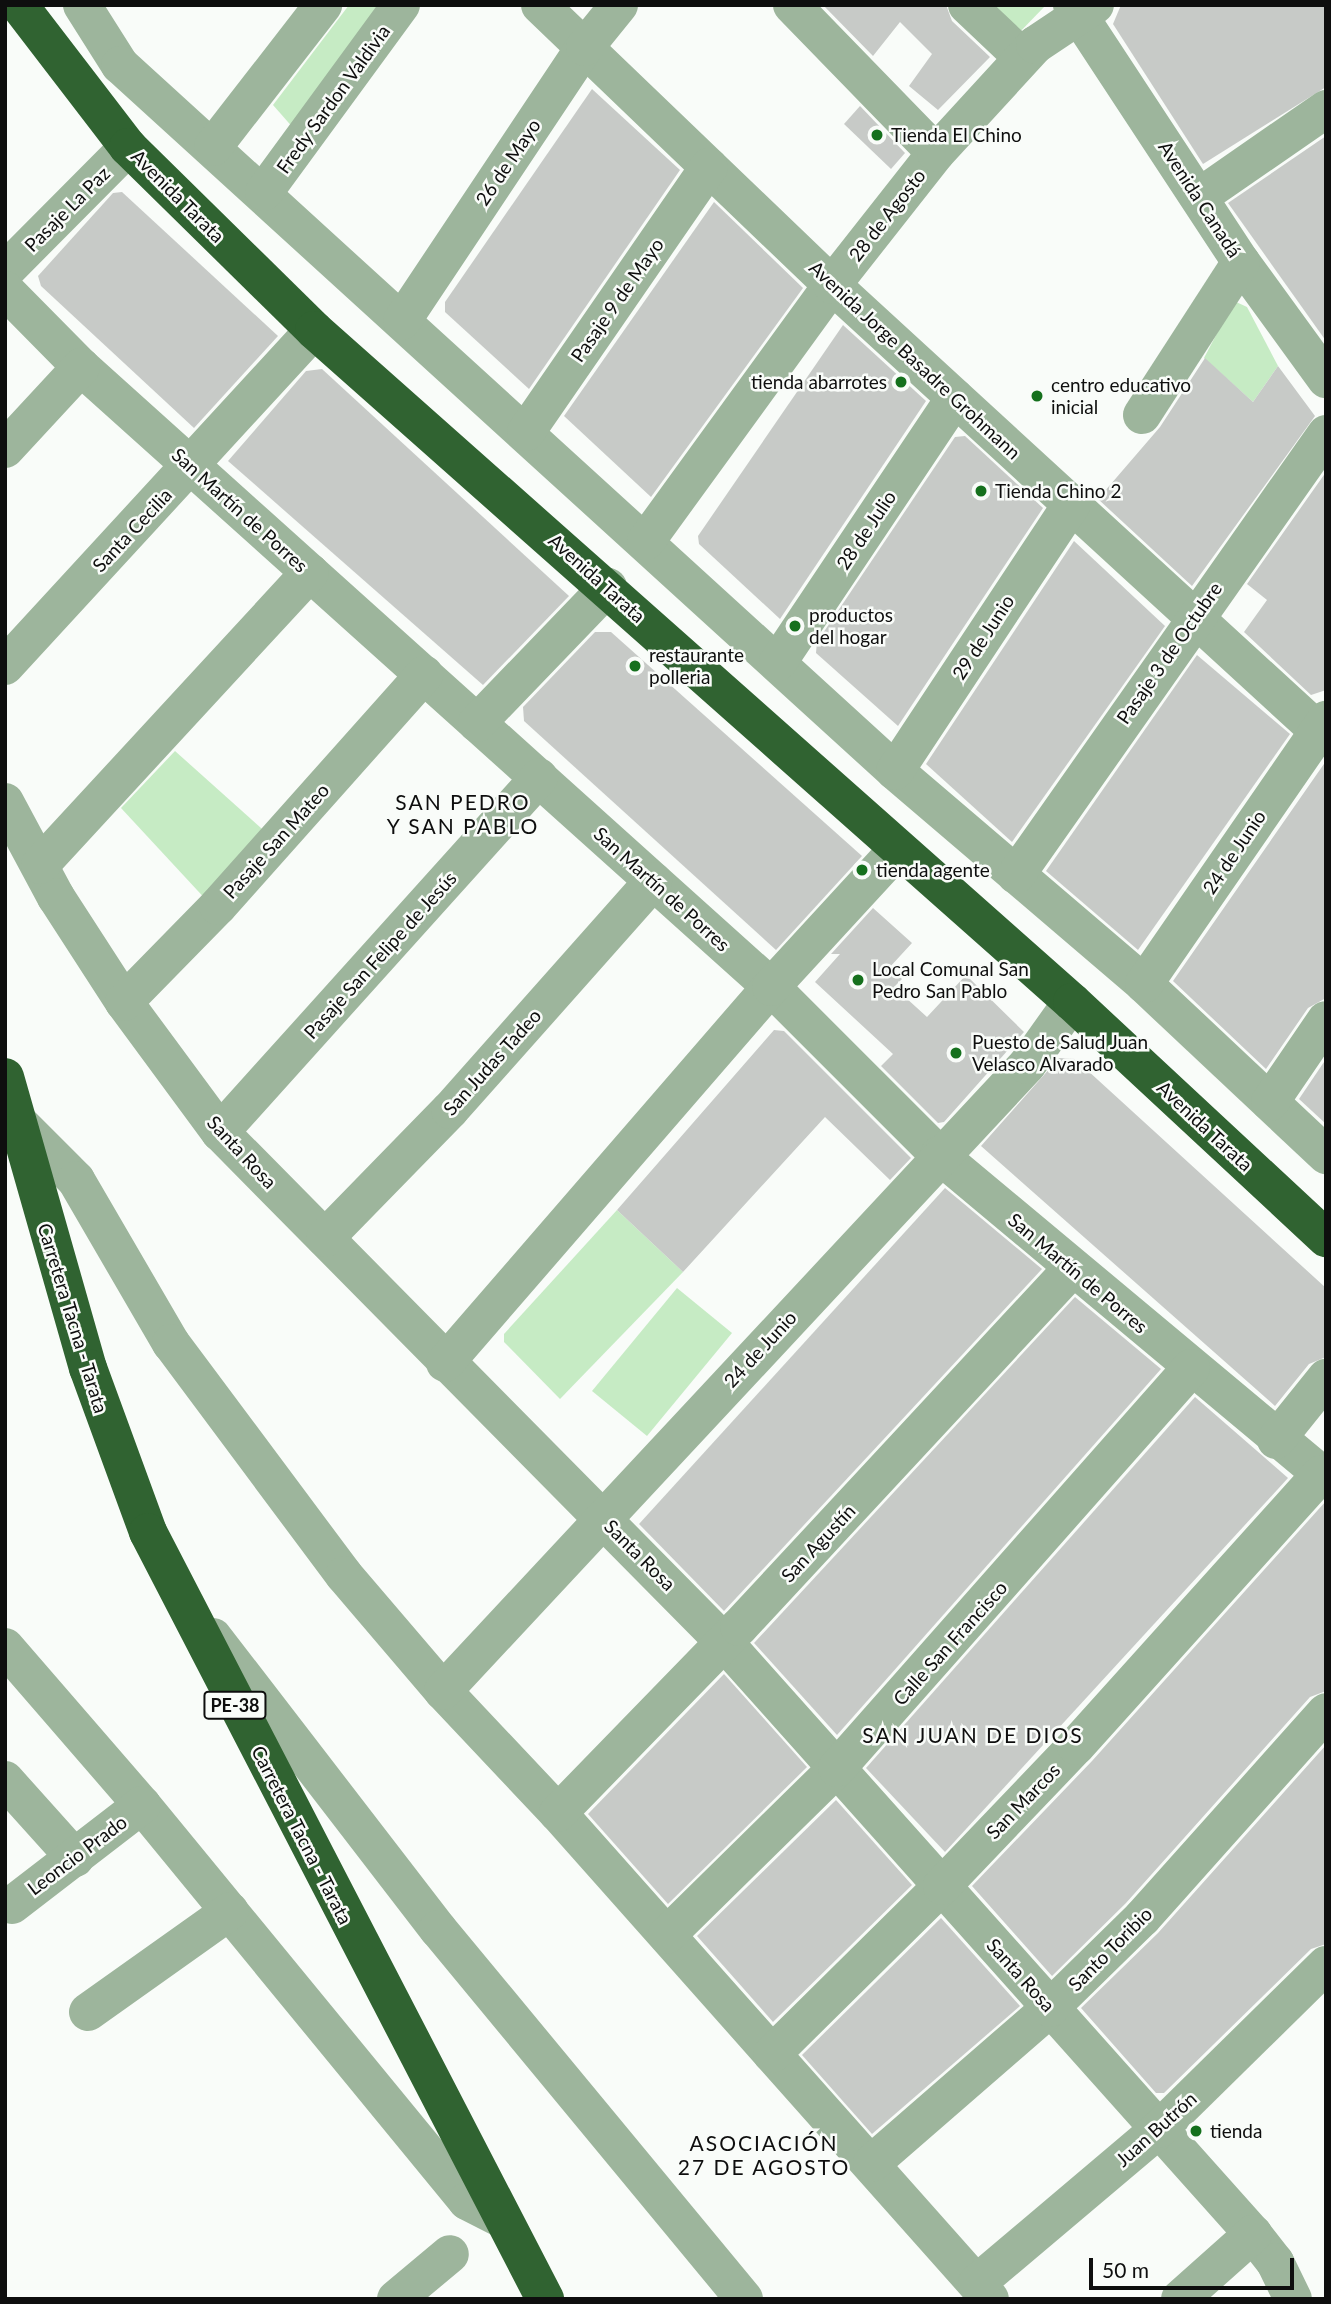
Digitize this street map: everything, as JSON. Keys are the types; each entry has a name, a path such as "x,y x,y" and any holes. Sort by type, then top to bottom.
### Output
{"highway":[{"name":"Avenida Tarata","path":"19,5 128,147 314,330 608,587 1072,1002 1326,1238"},
{"name":"Carretera Tacna - Tarata","path":"5,1077 104,1421 175,1589 500,2218 545,2299"}],"street":[{"path":"82,5 120,65 264,192 895,771 1144,984 1326,1156"},
{"path":"213,147 323,5"},
{"name":"Fredy Sardon Valdivia","path":"264,192 401,5"},
{"name":"Avenida Jorge Basadre Grohmann","path":"540,5 832,285 1323,729"},
{"name":"26 de Mayo","path":"402,321 585,47 619,5"},
{"path":"792,5 936,153"},
{"path":"967,5 1022,57"},
{"name":"28 de Agosto","path":"646,541 832,285 936,153 1022,57 1082,9"},
{"name":"Avenida Canadá","path":"1082,9 1241,262 1321,365"},
{"path":"90,99 120,65"},
{"path":"1199,197 1326,109"},
{"name":"Pasaje La Paz","path":"5,271 128,147"},
{"name":"Pasaje 9 de Mayo","path":"526,432 709,167"},
{"path":"1142,415 1241,262"},
{"name":"San Martín de Porres","path":"5,290 81,367 771,987 939,1154 1276,1440 1323,1476"},
{"name":"Santa Cecilia","path":"5,666 314,330"},
{"path":"5,449 81,367"},
{"name":"28 de Julio","path":"778,662 955,398"},
{"name":"Pasaje 3 de Octubre","path":"1016,875 1195,615 1326,434"},
{"name":"29 de Junio","path":"895,771 1072,504"},
{"path":"40,865 310,572"},
{"path":"477,723 608,587"},
{"name":"Pasaje San Mateo","path":"124,1002 218,906 424,675"},
{"name":"24 de Junio","path":"1144,984 1323,729"},
{"name":"Pasaje San Felipe de Jesús","path":"220,1132 539,778"},
{"name":"Santa Rosa","path":"5,802 40,865 124,1002 220,1132 445,1363 602,1517 724,1642 1253,2234 1275,2262 1293,2299"},
{"path":"445,1363 771,987 898,849"},
{"name":"San Judas Tadeo","path":"325,1238 450,1110 653,881"},
{"name":"24 de Junio","path":"443,1691 939,1154 1027,1065 1072,1002"},
{"path":"1270,1102 1326,1020"},
{"path":"18,1122 76,1180 171,1343 344,1575 443,1691 558,1813 984,2291"},
{"name":"San Agustín","path":"558,1813 724,1642 1073,1268"},
{"name":"Calle San Francisco","path":"667,1935 837,1768 1191,1368"},
{"path":"1276,1440 1326,1378"},
{"name":"San Marcos","path":"772,2054 942,1886 1323,1476"},
{"path":"175,1589 438,1929 744,2299"},
{"path":"5,1647 142,1805 467,2201 500,2218"},
{"name":"Santo Toribio","path":"872,2163 1050,2008 1142,1918 1326,1712"},
{"path":"5,1780 75,1858"},
{"name":"Leoncio Prado","path":"12,1905 142,1805"},
{"path":"89,2011 230,1911"},
{"name":"Juan Butrón","path":"984,2291 1159,2129 1326,1965"},
{"path":"1180,2299 1253,2234"},
{"path":"396,2299 450,2254"}],"green space":[{"path":"349,5 387,5 295,130 273,105"},
{"path":"984,5 1046,5 1015,37"},
{"path":"1234,301 1247,307 1278,366 1253,402 1204,358"},
{"path":"175,751 270,836 210,904 121,808"},
{"path":"617,1210 683,1272 560,1399 504,1342 504,1334"},
{"path":"677,1288 732,1333 647,1436 592,1391"}],"building":[{"path":"823,5 946,5 952,21 990,57 938,110 909,86 932,54 900,22 873,56"},
{"path":"1121,5 1326,5 1326,87 1203,164 1113,24"},
{"path":"592,89 680,170 529,389 445,312 445,302"},
{"name":"Tienda El Chino","path":"860,106 905,153 891,169 844,124"},
{"path":"1326,136 1326,341 1228,203"},
{"path":"122,192 278,336 194,428 41,286 38,276 113,193"},
{"path":"714,202 803,288 651,497 564,416"},
{"path":"843,325 926,401 780,619 699,544 698,536"},
{"path":"1205,358 1253,402 1278,366 1315,416 1192,586 1098,499 1160,427"},
{"path":"322,369 569,596 483,685 228,461 306,371"},
{"path":"965,436 1043,508 898,726 816,653 817,642 955,437"},
{"path":"1326,472 1326,690 1311,695 1244,632 1267,600 1247,584"},
{"path":"1074,541 1165,626 1012,842 926,764"},
{"path":"595,632 611,632 862,856 776,950 524,721 523,707"},
{"path":"1197,655 1290,734 1138,950 1046,871"},
{"path":"1326,761 1326,998 1308,1008 1266,1069 1173,981"},
{"path":"873,908 912,943 889,968 902,979 894,987 927,1017 966,975 1024,1032 944,1122 938,1123 881,1066 893,1054 815,982 840,954 831,954"},
{"path":"774,1030 784,1031 911,1158 890,1180 825,1117 683,1272 617,1210"},
{"path":"1059,1058 1075,1059 1326,1288 1326,1357 1309,1364 1275,1406 981,1146"},
{"path":"1326,1059 1326,1124 1299,1099"},
{"path":"945,1188 1042,1269 724,1611 639,1524"},
{"path":"1075,1297 1161,1369 837,1735 754,1643"},
{"path":"1195,1397 1288,1478 945,1852 866,1768"},
{"path":"1326,1501 1326,1691 1310,1697 1126,1903 1052,1976 972,1886 1092,1761"},
{"path":"724,1674 807,1767 668,1904 588,1814"},
{"path":"1326,1745 1326,1944 1311,1949 1164,2093 1156,2093 1081,2008 1158,1933"},
{"path":"836,1800 912,1885 773,2022 697,1936"},
{"path":"941,1918 1020,2006 872,2134 802,2055"}],"place":[{"name":"Tienda El Chino","path":"877,135"},
{"name":"tienda abarrotes","path":"901,382"},
{"name":"centro educativo inicial","path":"1037,396"},
{"name":"Tienda Chino 2","path":"981,491"},
{"name":"productos del hogar","path":"795,626"},
{"name":"restaurante polleria","path":"635,666"},
{"name":"tienda agente","path":"862,870"},
{"name":"Local Comunal San Pedro San Pablo","path":"858,980"},
{"name":"Puesto de Salud Juan Velasco Alvarado","path":"956,1053"},
{"name":"tienda","path":"1196,2131"}],"district":[{"name":"SAN PEDRO Y SAN PABLO","path":"463,814"},
{"name":"SAN JUAN DE DIOS","path":"973,1735"},
{"name":"ASOCIACIÓN 27 DE AGOSTO","path":"764,2155"}]}
